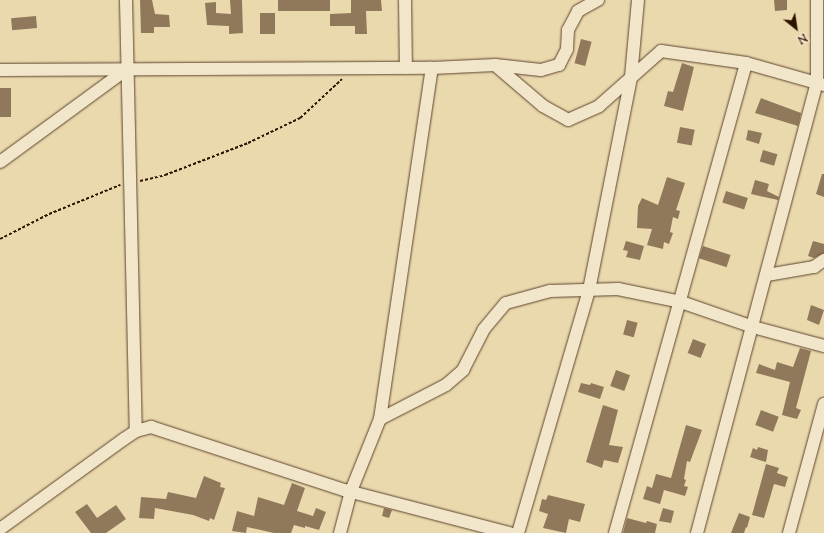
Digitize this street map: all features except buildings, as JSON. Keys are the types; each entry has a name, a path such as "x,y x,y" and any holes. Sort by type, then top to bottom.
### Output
{"street":[{"path":"126,0 136,431"},
{"path":"405,0 406,68"},
{"path":"0,70 432,68 495,65 541,70 560,65 567,49 568,30 578,11 598,0"},
{"path":"518,533 589,290 631,77 638,0"},
{"path":"696,533 821,84 817,0"},
{"path":"495,65 543,106 568,120 599,106 661,50 746,63 821,84"},
{"path":"615,533 681,302 746,63"},
{"path":"340,533 351,491 380,419 432,68"},
{"path":"0,162 127,70"},
{"path":"767,275 814,267 824,260"},
{"path":"380,419 446,385 463,370 484,329 506,303 550,291 618,289 681,302 753,327 824,346"},
{"path":"789,533 824,404"},
{"path":"0,529 136,431 151,428 351,491 509,533"}],"path":[{"path":"0,239 49,214 117,186 165,175 235,148 300,118 354,68"}]}
